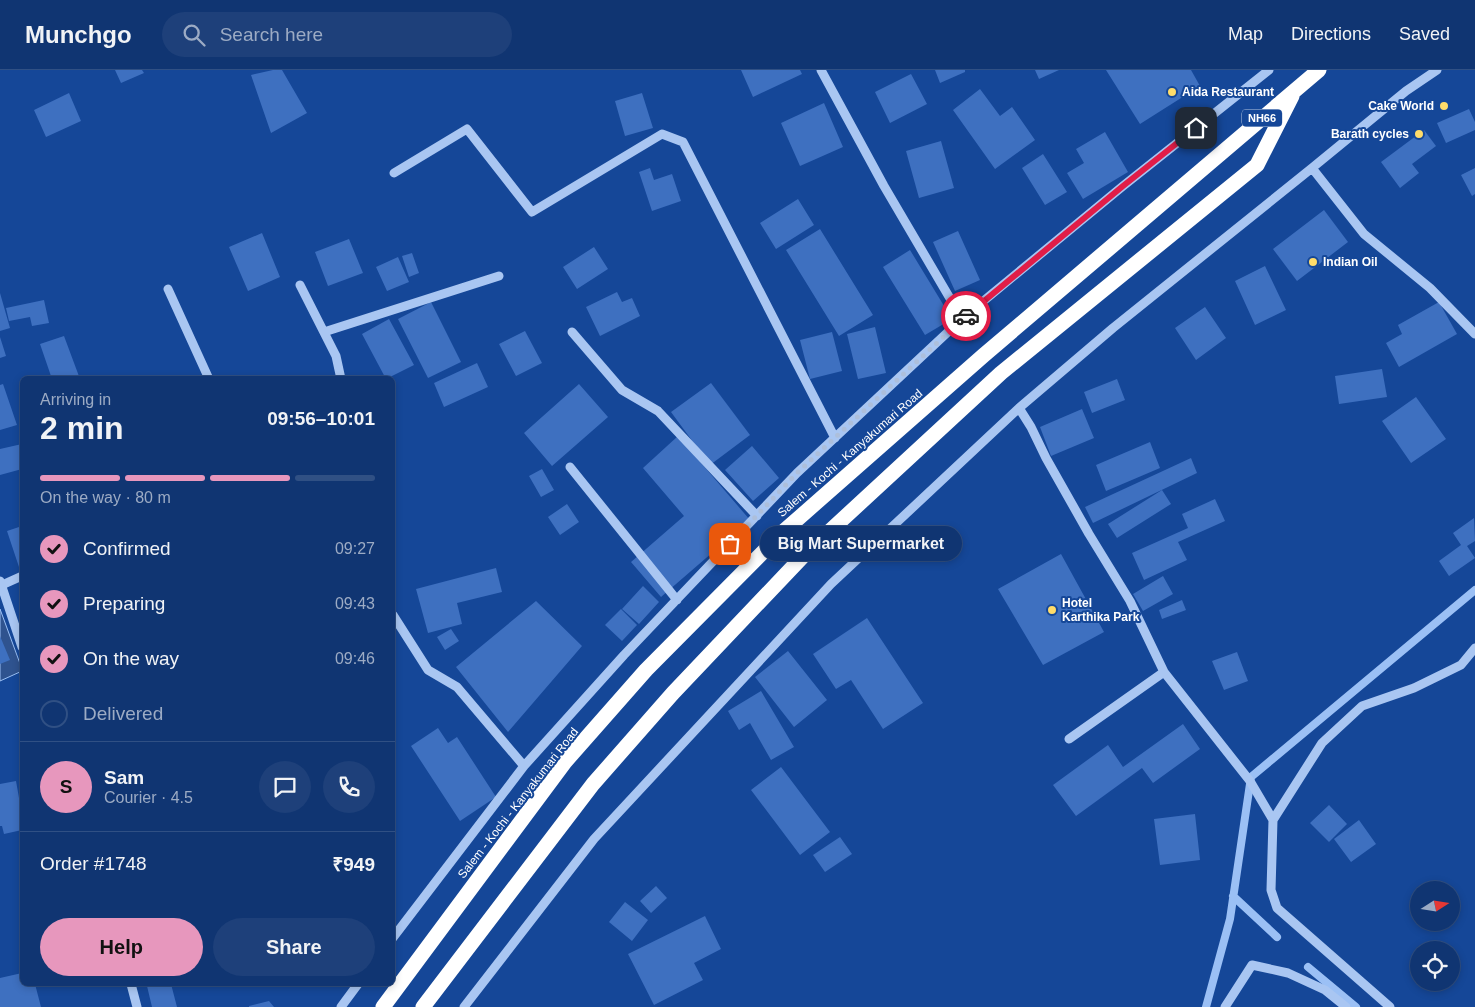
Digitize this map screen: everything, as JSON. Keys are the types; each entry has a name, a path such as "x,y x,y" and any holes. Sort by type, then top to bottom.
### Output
{"highway":[{"name":"Salem - Kochi - Kanyakumari Road","path":"383,1007 565,762 646,670 784,531 976,362 1319,70"},
{"name":"Salem - Kochi - Kanyakumari Road","path":"423,1007 593,784 686,678 806,553 1002,372 1257,165 1295,90"}],"street":[{"path":"821,70 884,186 958,312 964,318"},
{"path":"395,936 524,766 624,655 797,473 964,318 1123,186 1268,70"},
{"path":"464,1007 594,839 831,584 1019,408 1113,328 1406,91 1436,70"},
{"path":"394,172 467,129 532,212 662,134 683,142 835,438"},
{"path":"1312,168 1364,234 1430,288 1475,334"},
{"path":"324,332 499,276"},
{"path":"300,285 336,356 340,376"},
{"path":"168,289 207,376"},
{"path":"572,332 622,390 658,411 757,516"},
{"path":"1019,408 1031,427 1046,458 1130,601 1164,672 1250,781 1273,820"},
{"path":"570,467 677,600"},
{"path":"20,577 1,583 20,640"},
{"path":"395,618 428,670 457,687 524,766"},
{"path":"1390,1007 1277,908 1271,890 1273,820 1322,743 1362,706 1414,688 1460,665 1475,648"},
{"path":"1069,739 1164,672"},
{"path":"1225,1007 1252,965 1288,973 1325,990 1346,1007"},
{"path":"132,986 137,1007"},
{"path":"341,1007 357,986"}],"water":[{"path":"0,609 20,664 20,672 0,681"}],"building":[{"path":"115,70 142,70 144,73 121,83"},
{"path":"282,70 307,113 271,133 251,75"},
{"path":"741,70 800,70 802,74 753,97"},
{"path":"935,70 965,70 965,72 940,83"},
{"path":"1035,70 1059,70 1039,79"},
{"path":"1106,70 1191,70 1200,86 1140,124"},
{"path":"911,74 927,104 890,123 875,92"},
{"path":"980,89 1000,116 1012,107 1035,140 995,169 953,110"},
{"path":"69,93 81,121 46,137 34,110"},
{"path":"642,93 653,128 625,136 615,101"},
{"path":"824,103 843,147 800,166 781,123"},
{"path":"1469,109 1475,122 1475,130 1446,143 1437,123"},
{"path":"1424,130 1436,146 1412,164 1419,173 1400,188 1381,162"},
{"path":"1105,132 1128,172 1083,199 1067,173 1084,163 1076,149"},
{"path":"941,141 954,188 919,198 906,151"},
{"path":"1043,154 1067,192 1045,205 1022,168"},
{"path":"650,168 654,180 672,174 681,201 652,211 639,172"},
{"path":"1475,168 1475,194 1472,196 1461,175"},
{"path":"798,199 814,225 776,249 760,223"},
{"path":"1324,210 1348,242 1297,281 1273,249"},
{"path":"820,229 873,315 839,336 786,250"},
{"path":"958,231 980,280 955,291 933,242"},
{"path":"262,233 280,277 248,291 229,247"},
{"path":"349,239 363,273 328,286 315,252"},
{"path":"594,247 608,269 577,289 563,267"},
{"path":"910,250 952,319 925,335 883,267"},
{"path":"412,253 419,273 409,277 402,256"},
{"path":"398,257 409,282 387,291 376,267"},
{"path":"1265,266 1286,310 1255,325 1235,281"},
{"path":"617,292 622,302 632,298 640,316 600,336 586,307"},
{"path":"0,293 10,328 0,331"},
{"path":"44,300 49,323 32,326 30,317 9,321 6,308"},
{"path":"431,302 461,362 428,378 398,319"},
{"path":"1439,302 1457,334 1399,367 1386,343 1402,334 1398,325"},
{"path":"1205,307 1226,338 1196,360 1175,328"},
{"path":"389,319 414,365 392,376 384,376 362,334"},
{"path":"875,327 886,373 858,379 847,334"},
{"path":"525,331 542,363 516,376 499,344"},
{"path":"832,332 842,371 810,379 800,340"},
{"path":"64,336 79,376 51,376 40,344"},
{"path":"0,337 6,356 0,358"},
{"path":"477,363 488,387 444,407 434,383"},
{"path":"1382,369 1387,397 1339,404 1335,376"},
{"path":"1117,379 1125,400 1092,413 1084,392"},
{"path":"711,383 750,435 710,465 671,412"},
{"path":"3,384 17,425 0,430 0,385"},
{"path":"579,384 608,417 552,466 524,433"},
{"path":"1416,397 1446,439 1411,463 1382,421"},
{"path":"1082,409 1094,438 1051,456 1040,427"},
{"path":"678,436 750,520 661,597 631,562 684,516 643,468"},
{"path":"1150,442 1160,468 1106,491 1096,465"},
{"path":"20,444 20,470 0,475 0,449"},
{"path":"752,446 779,478 753,501 725,470"},
{"path":"1191,458 1197,473 1093,523 1085,507"},
{"path":"542,469 554,490 541,497 529,476"},
{"path":"1162,490 1171,504 1117,538 1108,524"},
{"path":"1215,499 1225,521 1178,542 1187,560 1144,580 1132,553 1188,528 1182,514"},
{"path":"567,504 579,522 560,535 548,517"},
{"path":"1474,518 1475,541 1467,546 1475,558 1449,576 1439,561 1461,545 1453,533"},
{"path":"20,527 20,567 19,567 7,531"},
{"name":"Hotel Karthika Park","path":"1061,554 1104,632 1043,665 998,589"},
{"path":"496,568 502,592 457,603 462,624 428,633 416,589"},
{"path":"1163,576 1173,594 1143,611 1133,594"},
{"path":"643,586 659,602 639,624 622,609"},
{"path":"1182,600 1186,610 1162,619 1159,610"},
{"path":"536,601 582,646 508,732 456,667"},
{"path":"621,609 637,625 622,641 605,625"},
{"path":"867,618 923,703 883,729 851,680 836,689 813,654"},
{"path":"451,629 459,641 445,650 437,637"},
{"path":"0,636 10,660 0,664"},
{"path":"788,651 827,700 794,727 755,677"},
{"path":"1237,652 1248,681 1224,690 1212,661"},
{"path":"761,691 794,747 771,760 750,723 739,730 728,711"},
{"path":"1183,724 1200,749 1153,783 1142,768 1076,816 1053,785 1108,745 1123,767"},
{"path":"438,728 448,743 457,737 496,797 460,821 411,746"},
{"path":"781,767 830,832 800,855 751,790"},
{"path":"16,781 20,804 20,830 4,834 2,826 0,826 0,784"},
{"path":"1329,805 1347,824 1329,842 1310,823"},
{"path":"1195,814 1200,860 1160,865 1154,819"},
{"path":"1359,820 1376,844 1351,862 1334,839"},
{"path":"840,837 852,854 825,872 813,855"},
{"path":"656,886 667,898 651,913 640,901"},
{"path":"625,902 648,920 632,941 609,922"},
{"path":"705,916 721,949 694,963 703,980 654,1005 628,954"},
{"path":"20,973 20,986 36,986 41,1007 0,1007 0,978"},
{"path":"147,986 172,986 177,1007 152,1007"},
{"path":"269,1001 274,1007 249,1007 249,1006"}],"waterway":[{"path":"1206,1007 1230,919 1251,777 1475,590"},
{"path":"1233,896 1277,937"},
{"path":"1308,967 1356,1007"}],"way so far":[{"path":"730,544 797,473 966,316"}],"place":[{"name":"Aida Restaurant","path":"1172,92"},
{"name":"Cake World","path":"1444,106"},
{"name":"Barath cycles","path":"1419,134"},
{"name":"Indian Oil","path":"1313,262"},
{"name":"Big Mart Supermarket","path":"730,544"},
{"name":"Hotel Karthika Park","path":"1052,610"}],"route":[{"path":"966,316 1196,128"}]}
